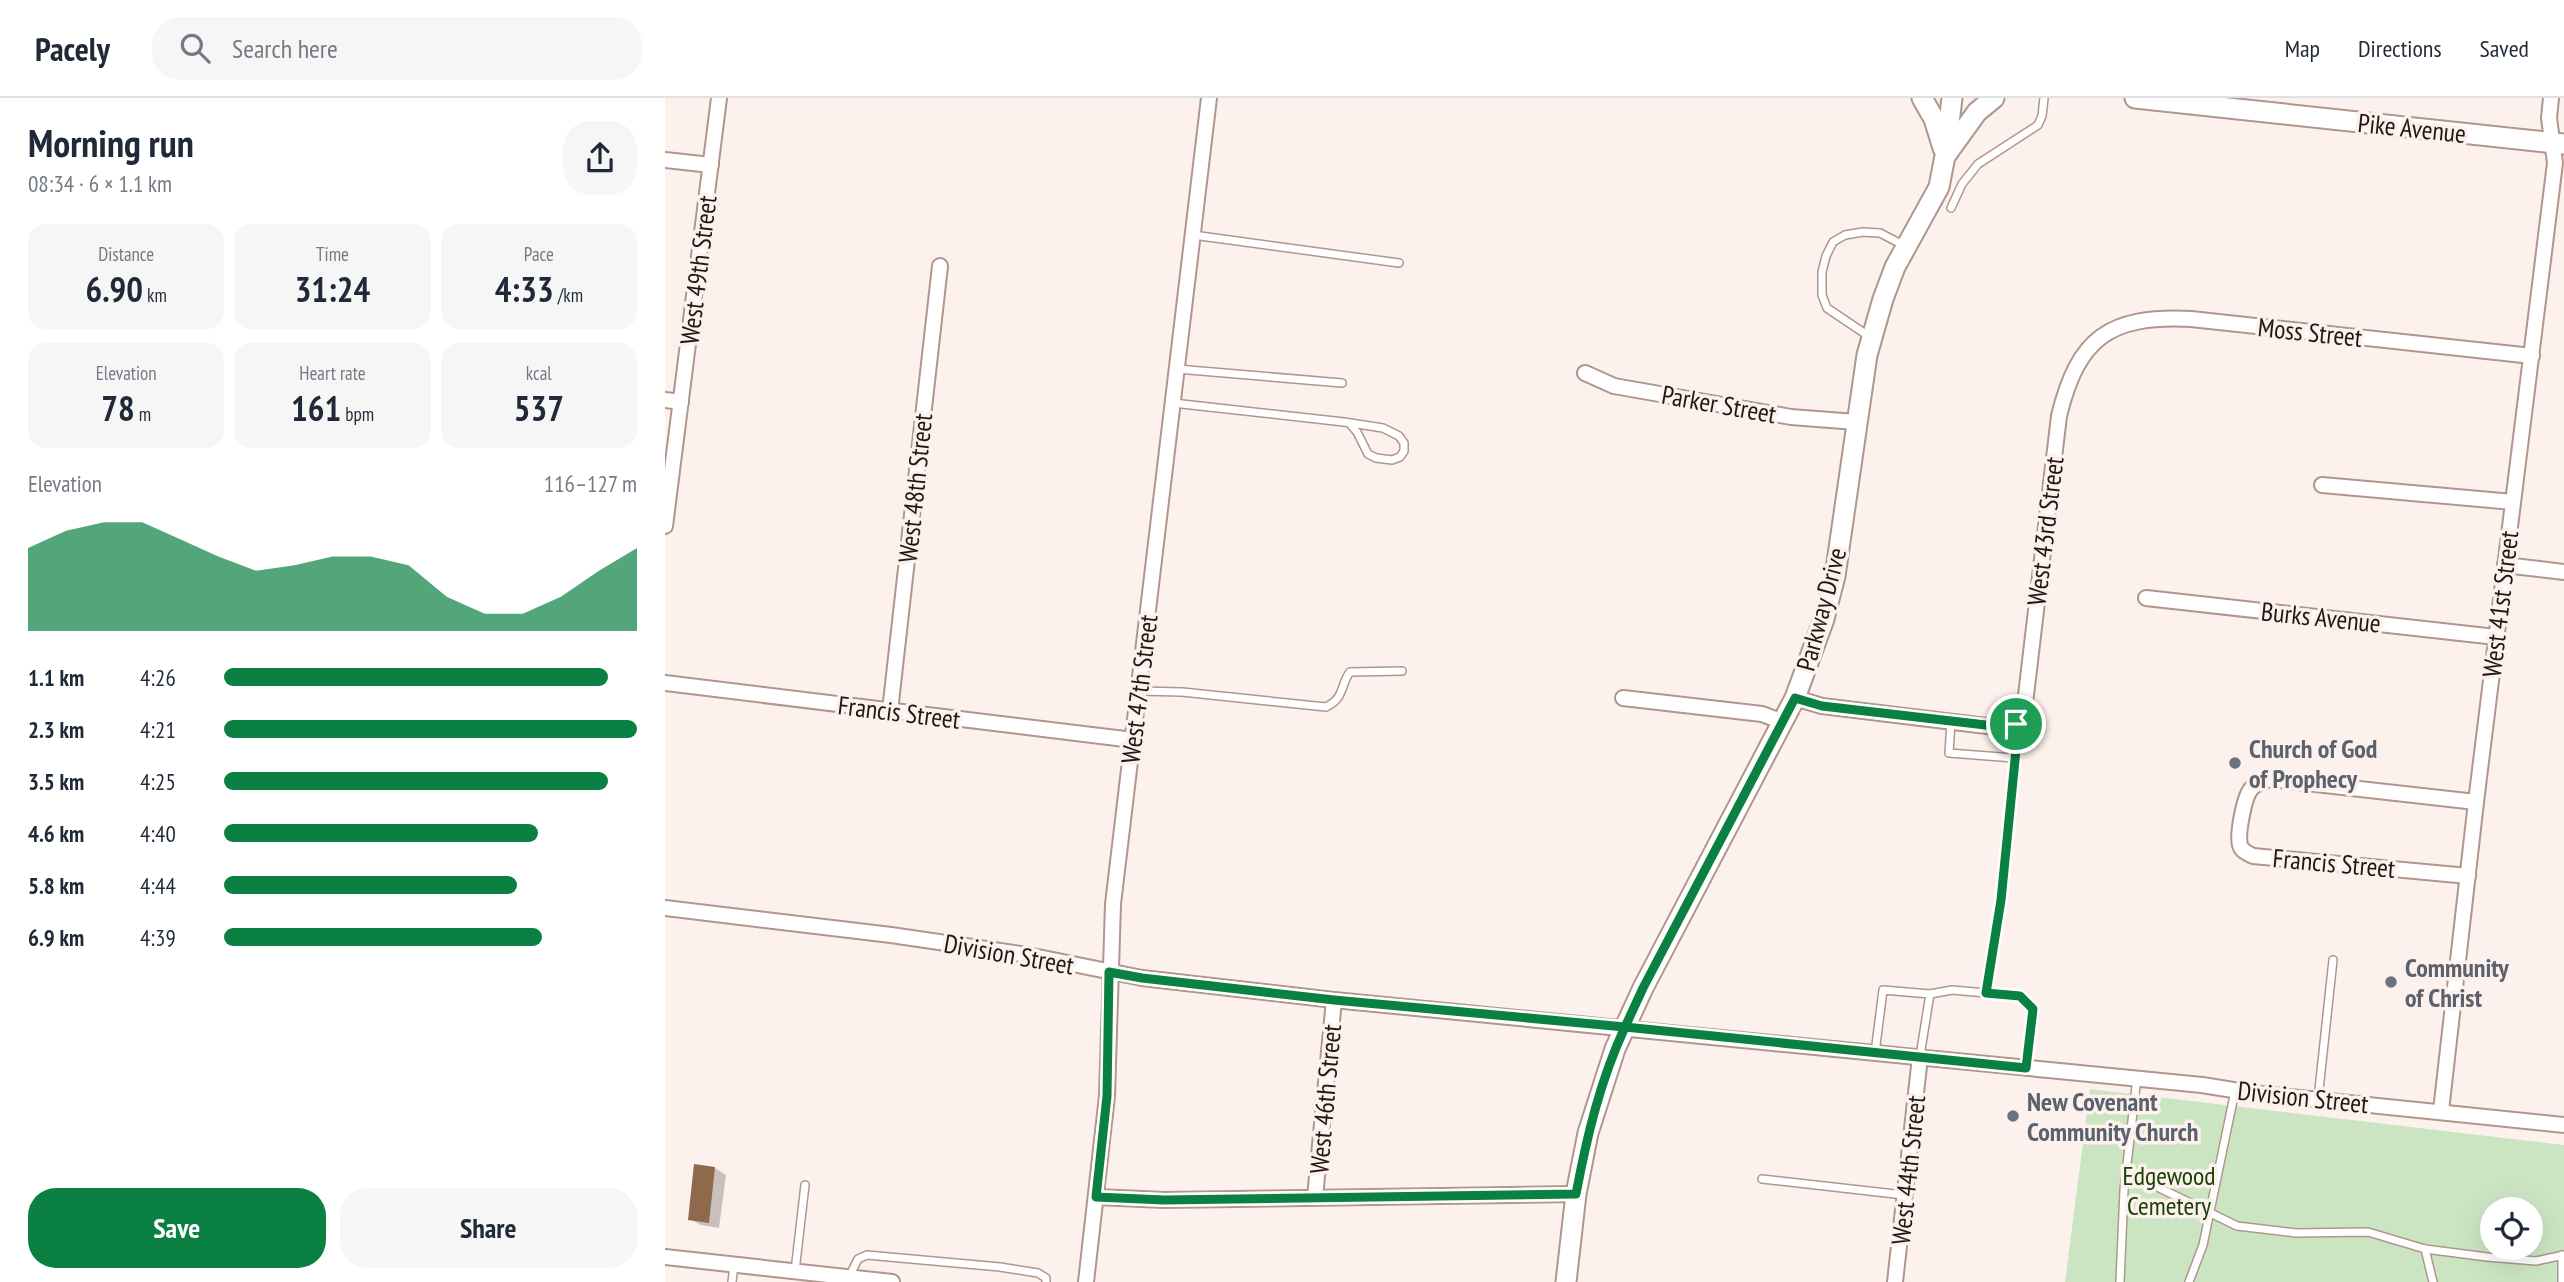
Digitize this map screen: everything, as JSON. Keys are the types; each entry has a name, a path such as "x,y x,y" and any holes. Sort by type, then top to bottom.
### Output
{"street":[{"name":"West 49th Street","path":"665,526 719,98"},
{"name":"West 47th Street","path":"1086,1282 1107,1096 1113,904 1209,98"},
{"path":"1921,98 1934,119 1945,156"},
{"name":"Parkway Drive","path":"1566,1282 1576,1194 1599,1093 1643,988 1795,698 1824,619 1835,576 1856,422 1871,337 1905,246 1938,187 1952,98"},
{"name":"Parkway Drive","path":"1945,156 1977,112 1994,98"},
{"name":"Pike Avenue","path":"2135,98 2204,102 2558,144"},
{"name":"West 41st Street","path":"2441,1111 2496,636 2558,144 2549,118 2551,98"},
{"path":"665,160 711,165"},
{"name":"West 48th Street","path":"890,711 940,266"},
{"name":"Moss Street","path":"2092,343 2112,330 2128,325 2173,318 2532,356"},
{"name":"West 43rd Street","path":"2016,724 2024,712 2059,416 2074,368 2082,353 2092,343"},
{"name":"Parker Street","path":"1585,373 1614,386 1791,417 1856,422"},
{"path":"665,400 681,402"},
{"path":"2322,485 2513,502"},
{"path":"2505,565 2564,572"},
{"name":"Burks Avenue","path":"2145,598 2496,636"},
{"name":"Francis Street","path":"665,683 1133,740"},
{"path":"1623,698 1762,715 1783,722"},
{"path":"1795,698 1822,706 1951,722 2003,727 2016,724"},
{"name":"Francis Street","path":"2468,876 2253,856 2244,852 2240,844 2243,807 2251,788 2271,779 2476,802"},
{"name":"Division Street","path":"665,908 891,935 1028,955 1142,978 1334,1000 2137,1078 2564,1125"},
{"name":"West 46th Street","path":"1315,1197 1334,1000"},
{"name":"West 44th Street","path":"1895,1282 1920,1057"},
{"path":"1096,1197 1164,1200 1576,1194"},
{"path":"665,1257 882,1281"}],"lane":[{"path":"1951,208 1962,184 1978,164 2038,125 2042,117 2044,98"},
{"path":"1871,337 1827,308 1822,295 1822,272 1826,256 1833,242 1845,235 1863,232 1880,233 1905,246"},
{"path":"1193,234 1399,263"},
{"path":"1176,369 1342,383"},
{"path":"1172,403 1349,423 1393,432 1403,443 1404,451 1400,457 1392,460 1375,458 1368,454 1357,432 1349,423"},
{"path":"1139,691 1195,693 1326,707 1341,695 1350,672 1402,670"},
{"path":"1951,722 1949,753 2014,758"},
{"path":"1986,993 2001,900 2016,724"},
{"path":"2318,1099 2333,960"},
{"path":"1875,1053 1883,990 1930,994 1952,990 2020,996 2033,1009 2026,1068"},
{"path":"1920,1057 1930,994"},
{"path":"2120,1282 2124,1190 2137,1078"},
{"path":"2189,1282 2203,1245 2235,1090"},
{"path":"2127,1172 2237,1226 2296,1233 2368,1232 2425,1248 2536,1261 2563,1255 2562,1282"},
{"path":"1762,1180 1905,1195"},
{"path":"795,1272 805,1185"},
{"path":"2425,1248 2433,1282"},
{"path":"849,1278 858,1259 867,1255 1013,1269 1038,1273 1046,1278 1047,1282"},
{"path":"732,1282 734,1264"}],"green space":[{"name":"Edgewood Cemetery","path":"2090,1089 2564,1145 2564,1282 2065,1282"}],"building":[{"path":"694,1164 715,1167 709,1223 688,1220"}],"place":[{"name":"Church of God of Prophecy","path":"2235,763"},
{"name":"Community of Christ","path":"2391,982"},
{"name":"New Covenant Community Church","path":"2013,1116"}],"route":[{"path":"2016,724 2003,727 1854,711 1811,704 1795,698 1625,1027 1334,1000 1109,972 1107,1096 1096,1197 1164,1200 1576,1194 1599,1093 1625,1027 2026,1068 2033,1009 2020,996 1986,993 2001,900 2016,750 2016,724"}]}
